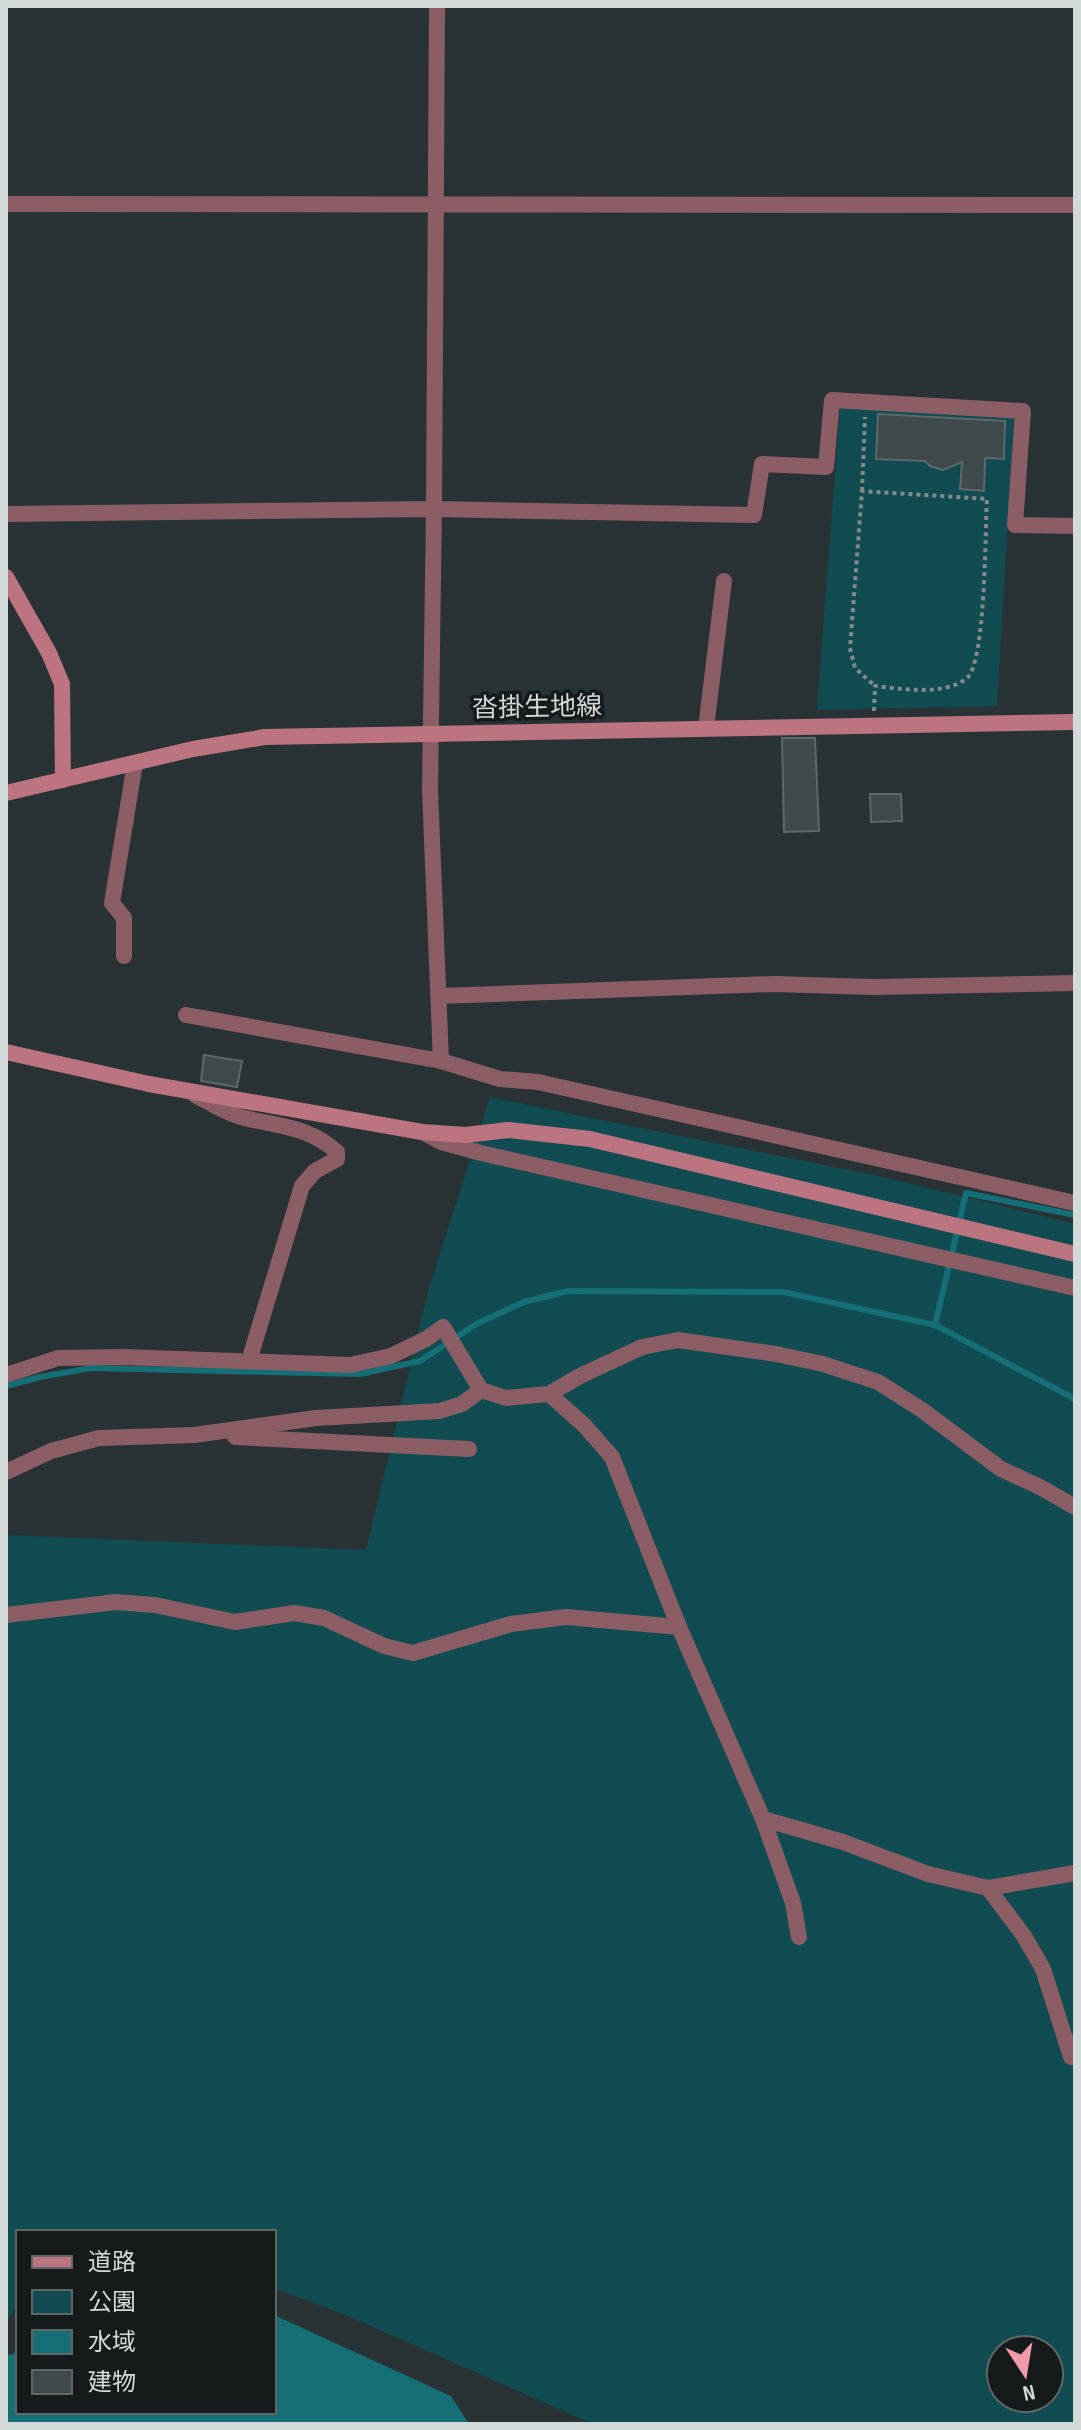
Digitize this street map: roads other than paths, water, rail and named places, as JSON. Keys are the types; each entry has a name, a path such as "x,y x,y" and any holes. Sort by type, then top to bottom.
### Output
{"main road":[{"path":"6,577 49,653 62,684 63,780"},
{"name":"沓掛生地線","path":"6,793 193,749 265,737 1075,722"},
{"path":"6,1052 186,1090 422,1132 466,1135 508,1130 590,1139 1075,1254"}],"street":[{"path":"437,6 430,733 441,1061"},
{"path":"6,204 1075,205"},
{"path":"6,514 434,509 754,515 762,464 826,467 832,400 1023,411 1015,525 1075,526"},
{"path":"706,728 724,581"},
{"path":"124,956 124,918 112,903 135,763"},
{"path":"439,996 774,984 873,987 1075,983"},
{"path":"186,1015 441,1061 500,1079 538,1082 1075,1203"},
{"path":"186,1090 239,1117 289,1126 321,1138 337,1152 337,1159 315,1171 302,1186 249,1361"},
{"path":"422,1132 441,1142 481,1153 1075,1288"},
{"path":"6,1375 58,1358 123,1357 350,1365 391,1356 443,1327 481,1390 506,1398 549,1394 642,1347 678,1340 776,1354 823,1364 878,1382 922,1410 1001,1469 1075,1507"},
{"path":"194,1435 316,1418 440,1411 462,1404 481,1390"},
{"path":"549,1394 584,1425 612,1457 679,1627 763,1819 793,1903 799,1937"},
{"path":"6,1472 51,1451 99,1438 194,1435 469,1449"},
{"path":"6,1615 116,1602 155,1605 235,1622 294,1613 324,1618 384,1646 413,1653 511,1624 566,1617 679,1627"},
{"path":"763,1819 843,1842 928,1874 988,1888 1075,1873"},
{"path":"988,1888 1024,1936 1043,1969 1071,2057"}],"water":[{"path":"276,2316 451,2396 469,2424 6,2424 6,2356 15,2353 16,2414 276,2414"}],"waterway":[{"path":"935,1325 966,1193 1075,1215"},
{"path":"6,1386 91,1368 360,1374 420,1361 478,1323 524,1302 568,1291 783,1292 935,1325 1075,1399"}]}
